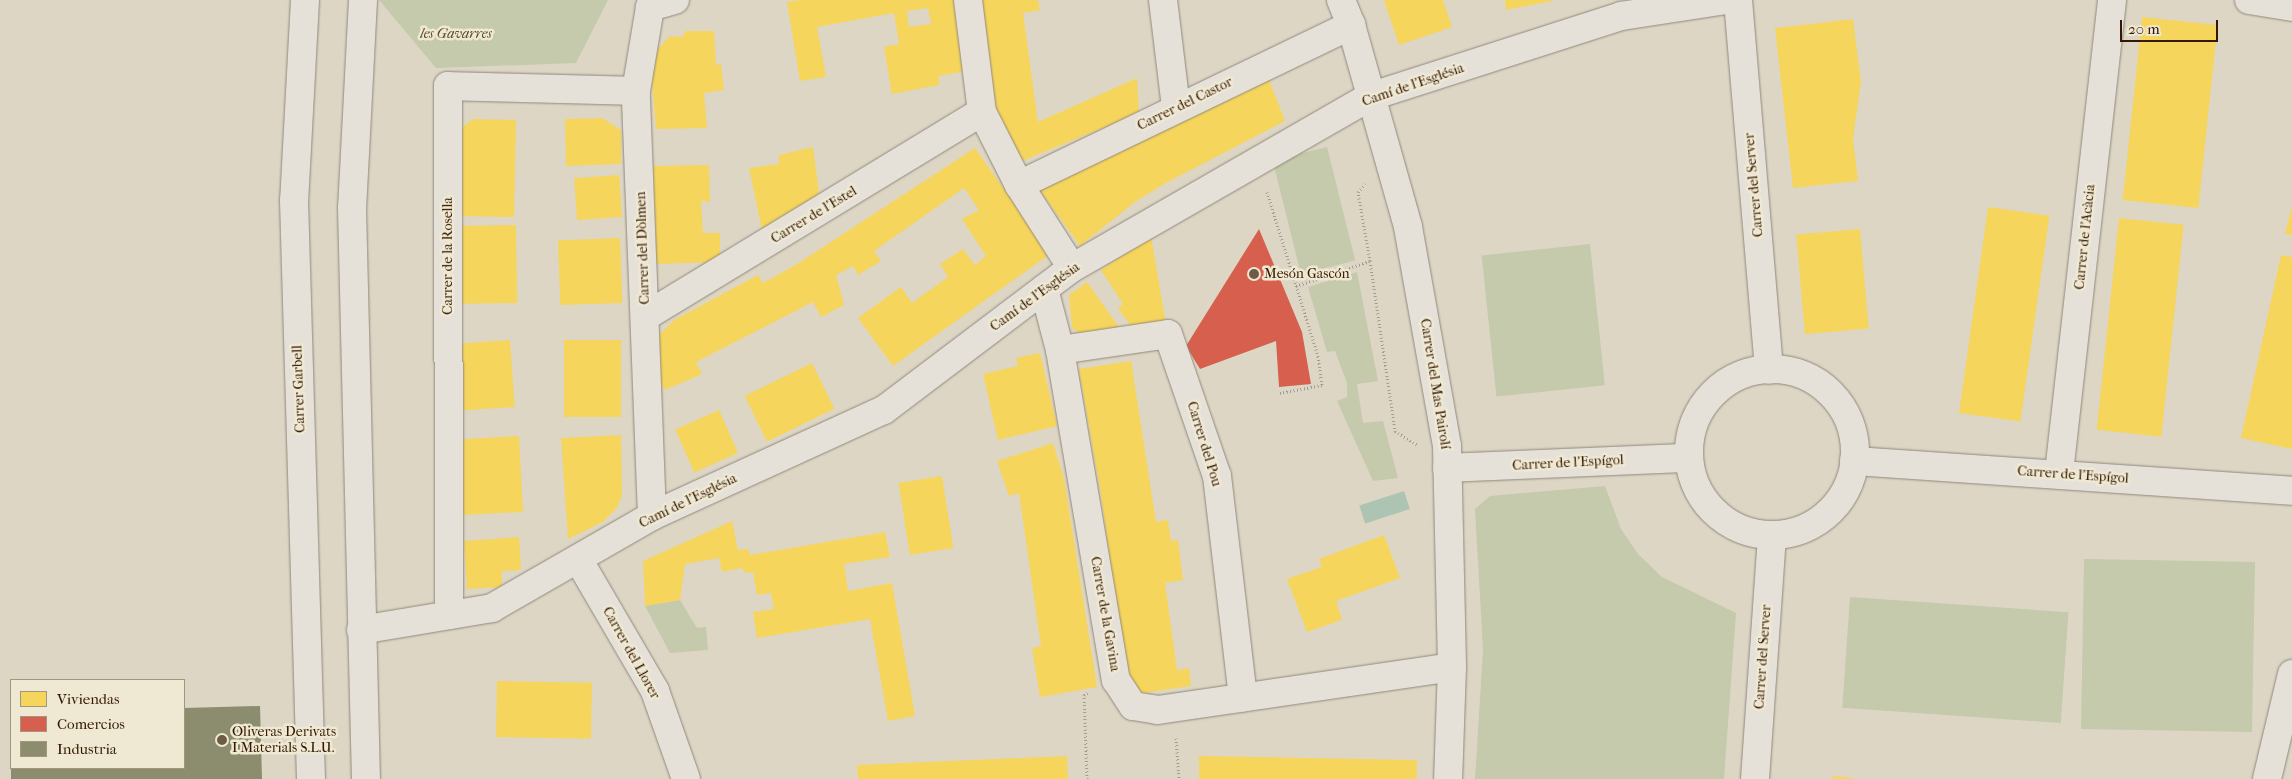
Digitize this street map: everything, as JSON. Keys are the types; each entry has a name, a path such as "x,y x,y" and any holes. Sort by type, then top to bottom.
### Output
{"street":[{"name":"Carrer Garbell","path":"305,0 294,200 310,779"},
{"path":"363,0 352,208 366,779"},
{"name":"Carrer del Dòlmen","path":"652,516 646,316 636,91 650,7 674,0"},
{"path":"968,0 982,112 1019,185 1072,268"},
{"path":"1163,0 1176,108"},
{"name":"Carrer del Mas Pairolí","path":"1341,0 1351,25 1369,97 1408,227 1447,456 1452,667 1448,779"},
{"name":"Camí de l'Església","path":"361,630 492,608 652,516 884,410 1072,268 1369,97 1619,8 1726,0"},
{"name":"Carrer del Server","path":"1738,0 1769,370"},
{"name":"Carrer de l'Acàcia","path":"2059,473 2112,0"},
{"path":"2249,0 2292,7"},
{"name":"Carrer del Castor","path":"1019,185 1351,25"},
{"name":"Carrer de la Rosella","path":"449,615 448,86 636,91"},
{"name":"Carrer de l'Estel","path":"646,316 982,112"},
{"name":"Carrer de la Gavina","path":"1044,289 1060,350 1116,680 1132,706 1158,710 1452,667"},
{"name":"Carrer del Pou","path":"1060,350 1168,334 1217,476 1243,697"},
{"path":"1782,369 1813,379 1839,403 1852,429 1854,461 1852,477 1842,497 1813,525 1772,536 1743,531 1728,524 1706,505 1698,492 1688,458 1697,415 1714,392 1732,378 1753,371 1782,369"},
{"name":"Carrer de l'Espígol","path":"1447,456 1688,458"},
{"name":"Carrer de l'Espígol","path":"1854,461 2059,473 2292,491"},
{"name":"Carrer del Server","path":"1755,779 1772,536"},
{"name":"Carrer del Llorer","path":"578,560 655,690 686,779"},
{"path":"2267,779 2292,674"}],"path":[{"path":"1388,158 1358,192 1370,261 1394,431 1413,445 1447,456"},
{"path":"1258,162 1318,356 1322,385 1280,393"},
{"path":"1296,286 1370,261"},
{"path":"1087,779 1084,695 1116,680"},
{"path":"1174,707 1179,779"}],"green space":[{"name":"les Gavarres","path":"379,0 608,0 576,63 436,68"},
{"path":"1327,147 1355,261 1301,274 1273,161"},
{"path":"1590,244 1605,385 1496,397 1482,255"},
{"path":"1357,272 1378,381 1357,384 1363,423 1383,421 1398,478 1373,481 1337,401 1347,397 1347,383 1335,351 1327,352 1308,287"},
{"path":"1605,486 1621,529 1638,554 1662,577 1736,613 1724,779 1475,779 1483,650 1475,509 1490,496"},
{"path":"2084,559 2255,562 2252,732 2081,729"},
{"path":"1850,597 2068,612 2061,723 1842,708"},
{"path":"680,600 697,628 706,627 708,650 670,653 645,606"}],"shaded area":[{"path":"1404,491 1410,509 1365,524 1359,506"}],"building: Viviendas":[{"path":"800,0 956,0 966,71 939,76 939,85 892,94 884,47 899,44 894,13 817,27 826,77 800,81 787,2","holes":["928,8 931,24 909,27 907,11"]},
{"path":"981,0 1038,0 1040,10 1023,13 1038,122 1137,78 1139,113 1022,161 996,112"},
{"path":"1384,0 1443,0 1452,27 1399,45"},
{"path":"1505,0 1552,0 1552,1 1506,10"},
{"path":"2142,17 2218,25 2198,208 2123,200"},
{"path":"1853,19 1861,82 1853,139 1858,181 1793,188 1775,28"},
{"path":"685,31 714,31 716,65 721,64 724,90 704,93 707,128 656,129 650,57 670,36 683,37"},
{"path":"1268,77 1285,121 1164,184 1135,202 1080,246 1037,186"},
{"path":"602,118 621,130 621,164 566,166 565,119"},
{"path":"473,119 516,120 514,217 455,216 457,131"},
{"path":"813,147 820,200 762,230 749,168 779,164 779,155"},
{"path":"975,148 1050,254 893,366 858,318 901,287 912,303 948,277 940,264 963,249 975,265 986,256 962,219 979,210 964,188 874,251 881,261 858,275 853,266 836,275 844,305 821,317 813,302 696,362 702,374 665,390 653,370 654,340 674,320 758,275 763,283 794,266"},
{"path":"709,165 710,202 701,201 703,233 720,233 720,262 656,264 653,166"},
{"path":"619,175 622,217 577,220 574,178"},
{"path":"1988,207 2049,216 2020,422 1959,413"},
{"path":"2292,210 2292,235 2285,234"},
{"path":"2119,218 2184,225 2161,437 2097,430"},
{"path":"516,225 517,303 454,304 453,226"},
{"path":"1860,229 1869,329 1805,334 1796,235"},
{"path":"1151,236 1167,330 1137,335 1118,308 1123,304 1101,270"},
{"path":"620,238 622,303 560,305 558,240"},
{"path":"2281,255 2292,257 2292,449 2241,438"},
{"path":"1087,282 1121,330 1084,336 1072,328 1069,295"},
{"path":"510,340 515,407 462,411 457,344"},
{"path":"564,340 621,340 621,417 564,417"},
{"path":"1040,353 1057,426 998,440 983,374 1018,366 1016,358"},
{"path":"1131,361 1156,522 1168,520 1171,541 1178,540 1183,580 1165,583 1177,670 1189,668 1191,686 1129,695 1101,495 1079,369"},
{"path":"812,363 834,409 767,442 745,396"},
{"path":"719,410 738,453 694,472 675,430"},
{"path":"621,435 622,495 617,508 603,522 568,539 561,438"},
{"path":"519,436 523,512 458,515 454,439"},
{"path":"1053,443 1064,478 1097,687 1040,697 1032,648 1041,646 1019,493 1009,496 997,461"},
{"path":"942,476 953,548 910,555 899,483"},
{"path":"732,521 738,550 748,549 750,555 885,532 890,557 844,564 848,591 892,583 915,716 888,721 870,619 757,638 753,612 774,609 771,593 757,595 753,572 745,573 742,568 722,572 719,558 685,564 680,600 645,606 643,561"},
{"path":"1384,535 1400,578 1336,601 1342,620 1307,632 1287,579 1322,567 1319,559"},
{"path":"519,537 521,570 502,571 502,587 467,589 464,541"},
{"path":"497,681 592,683 591,739 496,737"},
{"path":"1067,756 1068,779 858,779 857,765"},
{"path":"1199,756 1417,760 1417,779 1199,779"},
{"path":"1833,776 1853,778 1853,779 1833,779"}],"building: Comercios":[{"name":"Mesón Gascón","path":"1259,229 1302,332 1311,384 1279,387 1276,341 1200,369 1186,346"}],"building: Industria":[{"name":"Oliveras Derivats I Materials S.L.U.","path":"260,706 262,779 11,779 11,769 185,769 185,708"}],"place":[{"name":"Mesón Gascón","path":"1254,274"},
{"name":"Oliveras Derivats I Materials S.L.U.","path":"222,740"}]}
